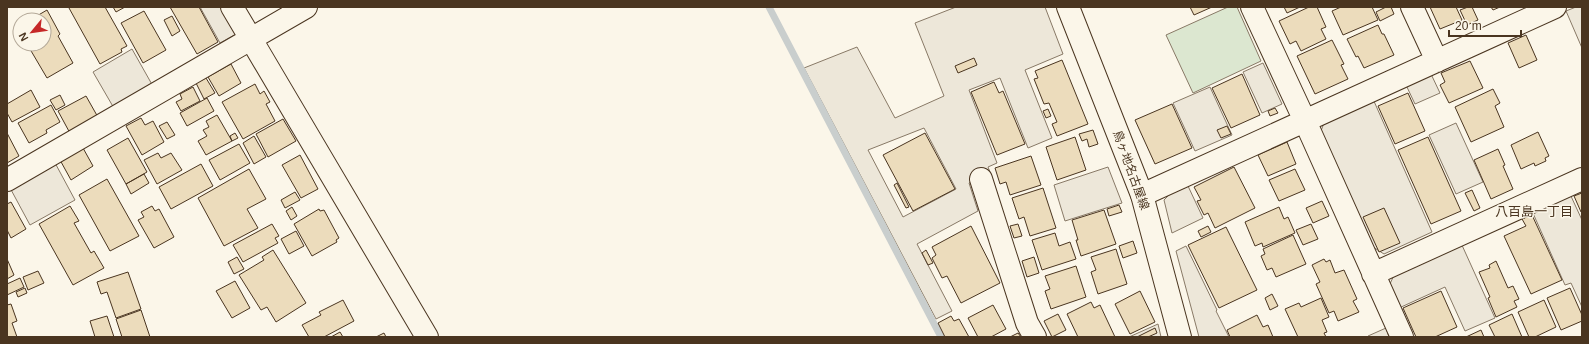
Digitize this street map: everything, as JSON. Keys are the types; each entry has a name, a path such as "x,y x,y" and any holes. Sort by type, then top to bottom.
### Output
{"street":[{"path":"232,7 427,337"},
{"path":"7,180 306,7"},
{"name":"鳥ヶ地名古屋線","path":"1068,7 1142,195 1180,337"},
{"path":"1252,7 1402,337"},
{"path":"1412,7 1437,60"},
{"path":"1142,195 1555,7"},
{"path":"981,179 1027,323 1035,337"},
{"path":"1373,274 1582,179"}],"green space":[{"path":"1228,7 1237,7 1261,61 1193,93 1166,35"}],"shaded area":[{"path":"200,7 220,7 236,34 220,43"},
{"path":"956,7 1045,7 1063,54 1025,70 1052,138 1028,148 1000,78 969,90 997,163 988,167 990,172 969,183 978,211 917,244 952,311 936,319 804,68 857,47 895,118 944,96 915,23","holes":["924,128 956,189 903,217 868,150"]},
{"path":"1576,7 1582,7 1582,48 1566,11"},
{"path":"132,49 154,88 115,110 93,72"},
{"path":"1263,63 1282,104 1262,113 1243,72"},
{"path":"1431,74 1440,93 1415,104 1406,85"},
{"path":"1210,87 1232,135 1195,151 1173,103"},
{"path":"1373,99 1432,232 1384,254 1373,247 1321,131 1325,120"},
{"path":"1456,123 1483,182 1456,194 1429,135"},
{"path":"54,161 75,200 30,225 9,186"},
{"path":"1108,167 1122,203 1065,221 1054,185"},
{"path":"1188,186 1203,218 1172,233 1164,200 1170,194"},
{"path":"1570,194 1582,220 1582,307 1571,283 1565,285 1532,211"},
{"path":"1461,243 1495,318 1465,331 1445,287 1399,308 1389,286 1395,273"},
{"path":"1186,246 1229,337 1199,337 1176,251"},
{"path":"1158,324 1161,337 1129,337"},
{"path":"1386,328 1389,337 1368,337 1368,336"}],"building":[{"path":"105,7 127,46 121,49 122,52 100,64 69,8"},
{"path":"113,7 125,7 116,12"},
{"path":"170,7 199,7 218,42 197,54"},
{"path":"1190,7 1212,7 1194,15"},
{"path":"1284,7 1300,7 1287,13"},
{"path":"1309,7 1317,7 1326,27 1321,29 1326,39 1301,51 1296,41 1290,44 1279,21"},
{"path":"1341,7 1372,7 1378,20 1343,35 1332,11"},
{"path":"1386,7 1391,7 1394,14 1380,21 1376,12"},
{"path":"1430,7 1456,7 1462,20 1440,29"},
{"path":"1472,7 1478,20 1467,25 1460,10"},
{"path":"1491,7 1500,7 1493,10"},
{"path":"144,11 166,50 143,63 121,23"},
{"path":"172,16 180,31 172,36 164,20"},
{"path":"52,19 60,34 58,36 73,63 47,78 32,52 52,52"},
{"path":"1378,25 1394,55 1364,68 1358,56 1356,57 1347,39"},
{"path":"1526,35 1537,60 1519,68 1508,43"},
{"path":"1332,40 1344,64 1341,65 1348,79 1315,94 1297,56"},
{"path":"974,58 977,65 958,73 955,66"},
{"path":"1062,60 1088,124 1057,136 1052,124 1057,122 1049,103 1044,104 1034,79 1038,78 1035,71"},
{"path":"1470,61 1483,88 1449,103 1440,85 1445,82 1441,73"},
{"path":"231,64 241,83 219,96 208,77"},
{"path":"1242,74 1260,115 1231,128 1212,88"},
{"path":"206,78 215,93 204,99 196,83"},
{"path":"994,82 999,93 1003,91 1025,144 997,155 971,92"},
{"path":"255,84 260,94 264,91 270,102 266,104 275,121 243,139 222,102"},
{"path":"193,87 200,101 181,111 176,102 182,99 180,94"},
{"path":"1493,89 1500,103 1495,106 1504,127 1471,142 1455,107"},
{"path":"31,90 40,107 12,122 7,113 7,104"},
{"path":"1408,93 1425,131 1395,144 1378,106"},
{"path":"60,95 65,105 56,110 50,100"},
{"path":"86,96 99,119 71,135 58,111"},
{"path":"207,98 214,111 187,126 180,113"},
{"path":"1172,104 1192,148 1155,164 1135,120"},
{"path":"51,105 60,122 46,130 47,133 29,143 18,123"},
{"path":"1275,108 1278,113 1270,116 1268,111"},
{"path":"1048,109 1051,116 1046,118 1043,111"},
{"path":"217,115 232,141 206,155 198,141 207,136 203,130 209,127 206,121"},
{"path":"141,118 145,125 153,121 164,142 142,155 126,126"},
{"path":"283,119 296,141 268,157 256,134"},
{"path":"167,122 175,135 167,139 159,126"},
{"path":"1227,126 1231,134 1221,138 1217,130"},
{"path":"1093,130 1098,144 1089,147 1087,139 1082,141 1079,134"},
{"path":"1538,132 1549,156 1545,158 1546,161 1535,166 1534,163 1521,169 1511,145"},
{"path":"7,133 19,156 7,163"},
{"path":"235,133 238,138 232,141 230,136"},
{"path":"925,133 955,189 913,211 883,155"},
{"path":"254,136 266,157 254,164 243,143"},
{"path":"1075,137 1086,170 1057,180 1046,147"},
{"path":"1428,137 1461,211 1431,224 1398,150"},
{"path":"128,138 147,172 126,184 107,150"},
{"path":"1287,142 1296,164 1268,176 1258,155"},
{"path":"239,144 250,163 220,180 209,160"},
{"path":"83,148 93,166 71,180 60,160"},
{"path":"1498,149 1505,165 1503,166 1513,189 1491,199 1474,160"},
{"path":"158,153 161,158 171,153 182,170 157,184 144,160"},
{"path":"300,155 318,189 301,198 282,165"},
{"path":"1031,156 1041,185 1010,195 1006,182 1000,184 995,168"},
{"path":"201,164 213,186 171,209 159,187"},
{"path":"1234,167 1255,208 1215,228 1208,213 1204,215 1197,201 1201,200 1194,187"},
{"path":"249,169 266,199 247,209 258,228 224,246 198,198"},
{"path":"1295,169 1305,190 1279,201 1269,180"},
{"path":"144,174 149,183 131,194 126,184"},
{"path":"107,179 139,236 110,251 79,195"},
{"path":"897,183 909,207 906,208 894,185"},
{"path":"1043,188 1056,228 1030,236 1024,217 1019,219 1012,198"},
{"path":"1472,190 1480,208 1474,211 1465,193"},
{"path":"295,192 300,200 285,208 281,200"},
{"path":"1582,193 1582,212 1581,212 1574,196"},
{"path":"1322,201 1329,216 1313,223 1306,208"},
{"path":"11,202 26,229 11,238 7,230 7,204"},
{"path":"1119,205 1122,212 1109,216 1107,209"},
{"path":"70,206 79,221 74,223 91,253 94,251 104,268 73,285 39,224"},
{"path":"152,206 155,211 159,209 174,237 154,248 138,220 144,217 141,212"},
{"path":"292,207 297,216 291,220 286,211"},
{"path":"1279,207 1284,219 1288,217 1295,233 1263,247 1262,243 1255,246 1245,222"},
{"path":"1384,208 1400,243 1379,252 1363,217"},
{"path":"319,209 320,211 324,210 339,238 336,240 337,242 312,256 294,224"},
{"path":"1104,210 1116,244 1081,256 1072,220"},
{"path":"1532,215 1562,280 1531,294 1504,236 1526,226 1522,219"},
{"path":"272,224 279,236 275,238 278,243 243,262 233,245"},
{"path":"1018,224 1022,236 1014,238 1010,226"},
{"path":"1311,224 1318,239 1303,245 1296,230"},
{"path":"971,226 1000,283 961,303 947,276 942,278 932,258 936,255 932,247"},
{"path":"1208,226 1211,232 1201,237 1198,231"},
{"path":"1226,227 1257,290 1219,308 1188,245"},
{"path":"296,231 304,246 289,254 281,239"},
{"path":"1055,233 1059,246 1070,242 1076,259 1042,270 1032,240"},
{"path":"1293,235 1306,264 1276,277 1272,268 1267,270 1261,256 1265,254 1263,249"},
{"path":"1133,241 1137,253 1123,258 1119,246"},
{"path":"1116,249 1127,284 1098,294 1091,272 1096,270 1091,257"},
{"path":"273,250 306,303 276,322 267,307 261,310 239,275 264,260 262,257"},
{"path":"926,250 933,263 928,265 922,253"},
{"path":"237,257 244,269 234,274 228,262"},
{"path":"1034,257 1039,273 1027,277 1022,261"},
{"path":"7,259 14,275 7,279"},
{"path":"1324,259 1326,262 1330,260 1335,273 1344,270 1357,299 1353,301 1359,312 1338,321 1334,311 1329,313 1316,284 1320,282 1312,265"},
{"path":"1496,261 1508,288 1513,286 1519,299 1514,301 1517,307 1496,317 1488,298 1490,297 1479,272 1490,268 1489,265"},
{"path":"1076,266 1086,297 1051,309 1045,291 1050,289 1045,276"},
{"path":"38,271 44,283 28,290 23,277"},
{"path":"128,272 141,309 116,318 107,292 101,294 97,282"},
{"path":"20,278 24,287 7,295 7,284"},
{"path":"235,281 250,308 232,318 216,291"},
{"path":"25,288 27,293 18,297 16,292"},
{"path":"1570,288 1582,315 1582,321 1561,330 1547,298"},
{"path":"1140,291 1155,322 1130,334 1115,304"},
{"path":"1441,291 1457,327 1435,337 1416,337 1403,308"},
{"path":"1272,294 1278,306 1270,310 1265,298"},
{"path":"1321,298 1329,317 1322,320 1327,332 1324,333 1326,337 1298,337 1285,309 1299,303 1301,307"},
{"path":"343,300 354,321 324,337 309,337 302,325 321,315 319,312"},
{"path":"1544,300 1556,327 1535,337 1529,337 1518,312"},
{"path":"1091,302 1094,308 1100,305 1115,337 1078,337 1067,314"},
{"path":"11,304 17,321 12,323 17,337 7,337 7,305"},
{"path":"993,305 1006,329 991,337 978,337 968,318"},
{"path":"141,310 150,337 122,337 116,319"},
{"path":"1058,314 1066,330 1052,337 1044,321"},
{"path":"1512,314 1522,337 1495,337 1489,325"},
{"path":"1257,315 1263,327 1268,325 1273,337 1230,337 1227,330"},
{"path":"107,316 114,337 95,337 90,321"},
{"path":"951,316 954,321 959,319 969,337 945,337 938,323"},
{"path":"1155,328 1157,333 1148,337 1137,337"},
{"path":"1481,330 1484,337 1466,337"},
{"path":"340,332 343,337 331,337"},
{"path":"384,333 386,337 376,337"},
{"path":"1018,333 1021,337 1010,337"}],"waterway":[{"path":"769,7 941,337"}],"district":[{"name":"八百島一丁目","path":"1534,211"}]}
